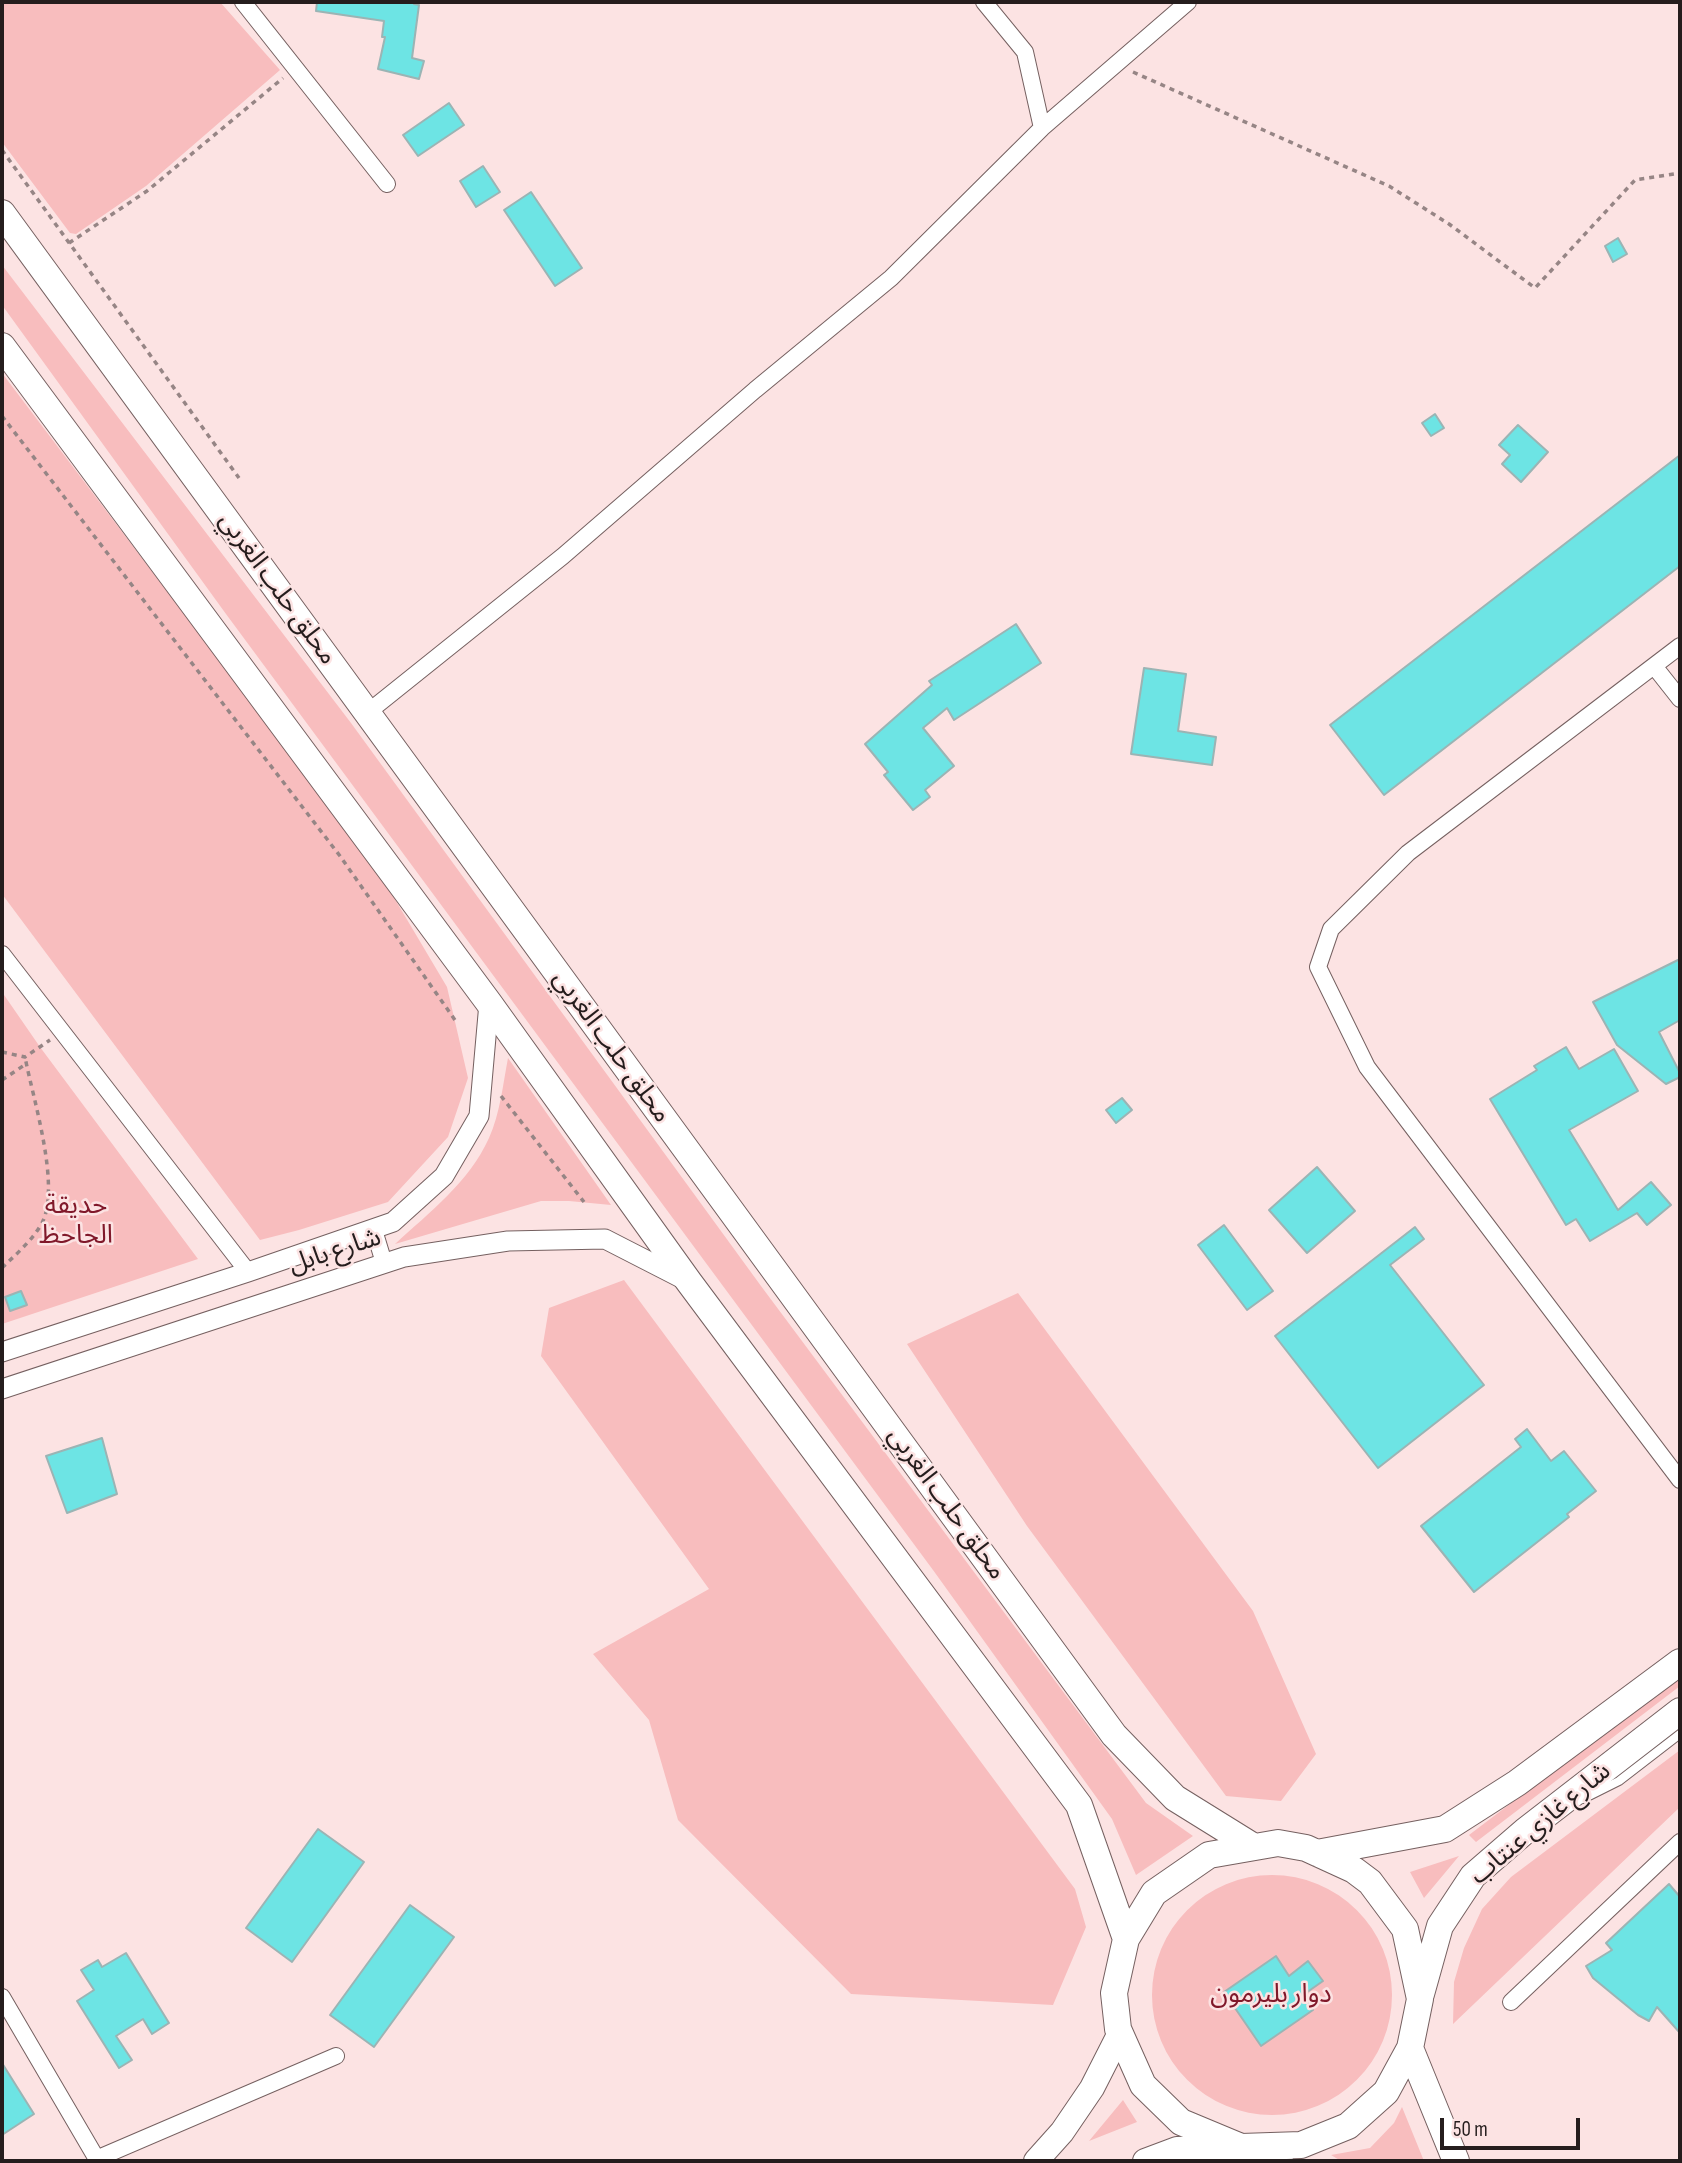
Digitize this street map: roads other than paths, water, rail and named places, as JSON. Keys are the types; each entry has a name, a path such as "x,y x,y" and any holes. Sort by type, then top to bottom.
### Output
{"highway":[{"name":"محلق حلب الغربي","path":"2,213 1114,1735 1175,1798 1254,1847"},
{"path":"2,346 489,1003 689,1282 1079,1805 1125,1939"},
{"path":"1317,1853 1445,1829 1517,1783 1680,1662"},
{"name":"شارع غازي عنتاب","path":"1241,2147 1301,2145 1348,2126 1386,2092 1410,2048 1440,1926 1473,1876 1556,1807 1680,1711"},
{"path":"1280,2161 1181,2122 1143,2085 1120,2033 1114,1993 1125,1939 1154,1894 1209,1854 1278,1843 1306,1848 1354,1870 1370,1882 1405,1929 1420,1999"},
{"path":"1410,2048 1456,2161"}],"main road":[{"path":"1035,2161 1062,2132 1092,2088 1120,2033"},
{"path":"1145,2161 1177,2149 1241,2147"}],"street":[{"path":"243,2 387,184"},
{"path":"984,2 1025,51 1042,128"},
{"path":"367,713 563,556 755,390 891,278 1042,128 1188,2"},
{"path":"1680,646 1408,853 1331,929 1318,967 1367,1067 1680,1480"},
{"path":"1654,666 1680,699"},
{"path":"2,954 248,1272"},
{"path":"2,1352 393,1222 444,1176 479,1116 489,1003"},
{"path":"374,1230 384,1263"},
{"name":"شارع بابل","path":"2,1389 404,1257 508,1241 605,1239 689,1282"},
{"path":"1511,2002 1680,1842"},
{"path":"2,1997 97,2160 336,2056"}],"lane":[{"path":"1556,1807 1604,1790 1680,1734"}],"park label":[{"name":"حديقة الجاحظ","path":"76,1221"},
{"name":"دوار بليرمون","path":"1271,1995"}]}
